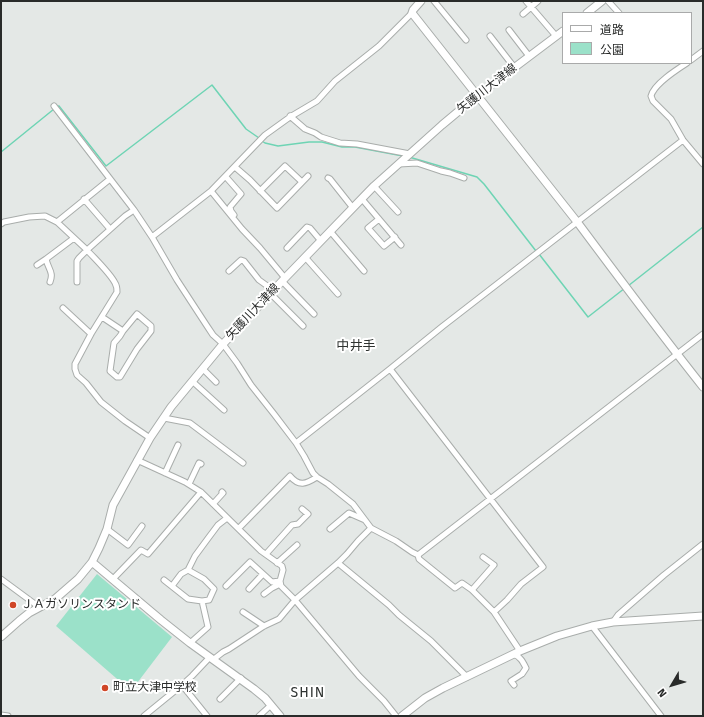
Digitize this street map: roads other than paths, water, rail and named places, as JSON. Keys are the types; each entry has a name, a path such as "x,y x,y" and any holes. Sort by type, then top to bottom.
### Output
{"street":[{"path":"152,237 211,191 260,140 290,116 317,101 336,81 379,46 412,13 421,1"},
{"path":"434,1 466,40"},
{"path":"526,1 556,36"},
{"path":"522,14 538,1"},
{"path":"588,12 602,1"},
{"path":"608,1 618,12"},
{"path":"412,13 478,95 703,387"},
{"path":"509,30 530,56"},
{"name":"矢護川大津線","path":"1,637 29,613 55,599 72,585 92,562 107,529 112,505 150,438 171,407 223,344 374,186 478,95 562,32"},
{"path":"490,36 514,67"},
{"path":"692,59 703,51"},
{"path":"685,64 667,76 652,92 651,96 653,101 670,119 683,140 703,164"},
{"path":"54,106 134,210 213,335 223,344 251,385 296,443 313,473 353,504 372,528 418,555 419,559 455,588 462,583 472,590 494,612 517,652 517,655 526,668 522,674 512,681 514,685"},
{"path":"290,116 305,129 321,137 340,143 357,144 410,154"},
{"path":"296,443 443,326 683,140"},
{"path":"399,164 417,163 464,178"},
{"path":"260,191 285,166 302,182"},
{"path":"235,167 278,208 308,176"},
{"path":"226,177 241,194 230,206 230,211 244,228"},
{"path":"328,178 353,208"},
{"path":"57,222 110,179"},
{"path":"374,186 398,212"},
{"path":"211,191 314,314"},
{"path":"84,199 110,230"},
{"path":"362,199 401,245"},
{"path":"77,282 77,262 79,258 125,216 134,210"},
{"path":"1,224 4,222 34,216 45,216 57,222 87,250 116,283 117,292 91,334 75,364 75,369 77,375 86,383 101,402 150,438"},
{"path":"379,218 368,228 384,246 395,237"},
{"path":"287,248 307,227 310,228 321,240"},
{"path":"330,231 364,271"},
{"path":"37,265 74,238"},
{"path":"305,257 338,294"},
{"path":"46,259 52,274 50,282"},
{"path":"228,271 241,260 244,261 259,280 303,326"},
{"path":"63,308 91,334"},
{"path":"138,314 151,326 151,331 137,349 120,377 117,377 110,371 114,343 123,331 138,314"},
{"path":"102,316 123,331"},
{"path":"418,555 703,334"},
{"path":"203,369 216,382"},
{"path":"390,369 544,567 521,584 494,612"},
{"path":"192,381 224,410"},
{"path":"164,418 190,423 243,463"},
{"path":"165,473 178,444"},
{"path":"137,460 189,484 201,492 261,551 282,566 281,586 295,600 359,676 384,701 396,716"},
{"path":"189,484 199,463 202,464"},
{"path":"238,528 290,476 295,481 303,483 310,482 317,477"},
{"path":"113,580 141,550 148,554 201,492"},
{"path":"213,504 223,493 222,492"},
{"path":"266,554 292,525 298,524 308,514 302,509"},
{"path":"330,529 349,513 366,520"},
{"path":"172,586 181,574 188,570 218,525 227,518"},
{"path":"107,529 128,545 142,526"},
{"path":"144,716 212,658 229,650 264,626 279,619 295,600 338,563 372,528"},
{"path":"613,622 618,615 664,575 703,544"},
{"path":"277,563 297,545"},
{"path":"472,590 494,565 483,556"},
{"path":"92,562 190,643 254,688 280,716"},
{"path":"226,586 250,562 272,582 280,582"},
{"path":"338,563 390,605 399,615 431,641 467,677"},
{"path":"164,580 188,599 202,601 209,600 214,590 212,586 204,579 188,570"},
{"path":"249,589 263,574"},
{"path":"1,579 39,607"},
{"path":"264,594 280,582"},
{"path":"190,643 208,627 202,601"},
{"path":"243,612 264,626"},
{"path":"402,716 425,698 443,688 517,652 557,636 592,626 613,622 703,616"},
{"path":"592,626 660,716"},
{"path":"220,699 241,678"},
{"path":"182,685 207,716"},
{"path":"258,716 271,705"},
{"path":"1,715 8,716"}],"waterway":[{"path":"57,107 59,106 106,166 212,85 246,129 259,138"},
{"path":"1,152 54,109"},
{"path":"262,141 278,146 322,142 342,147 355,147 403,156"},
{"path":"409,157 477,177 536,251"},
{"path":"628,286 703,227"},
{"path":"539,254 588,317 625,288"}],"place":[{"name":"ＪＡガソリンスタンド","path":"13,605"},
{"name":"町立大津中学校","path":"105,688"}],"district":[{"name":"中井手","path":"356,346"},
{"name":"SHIN","path":"308,693"}]}
